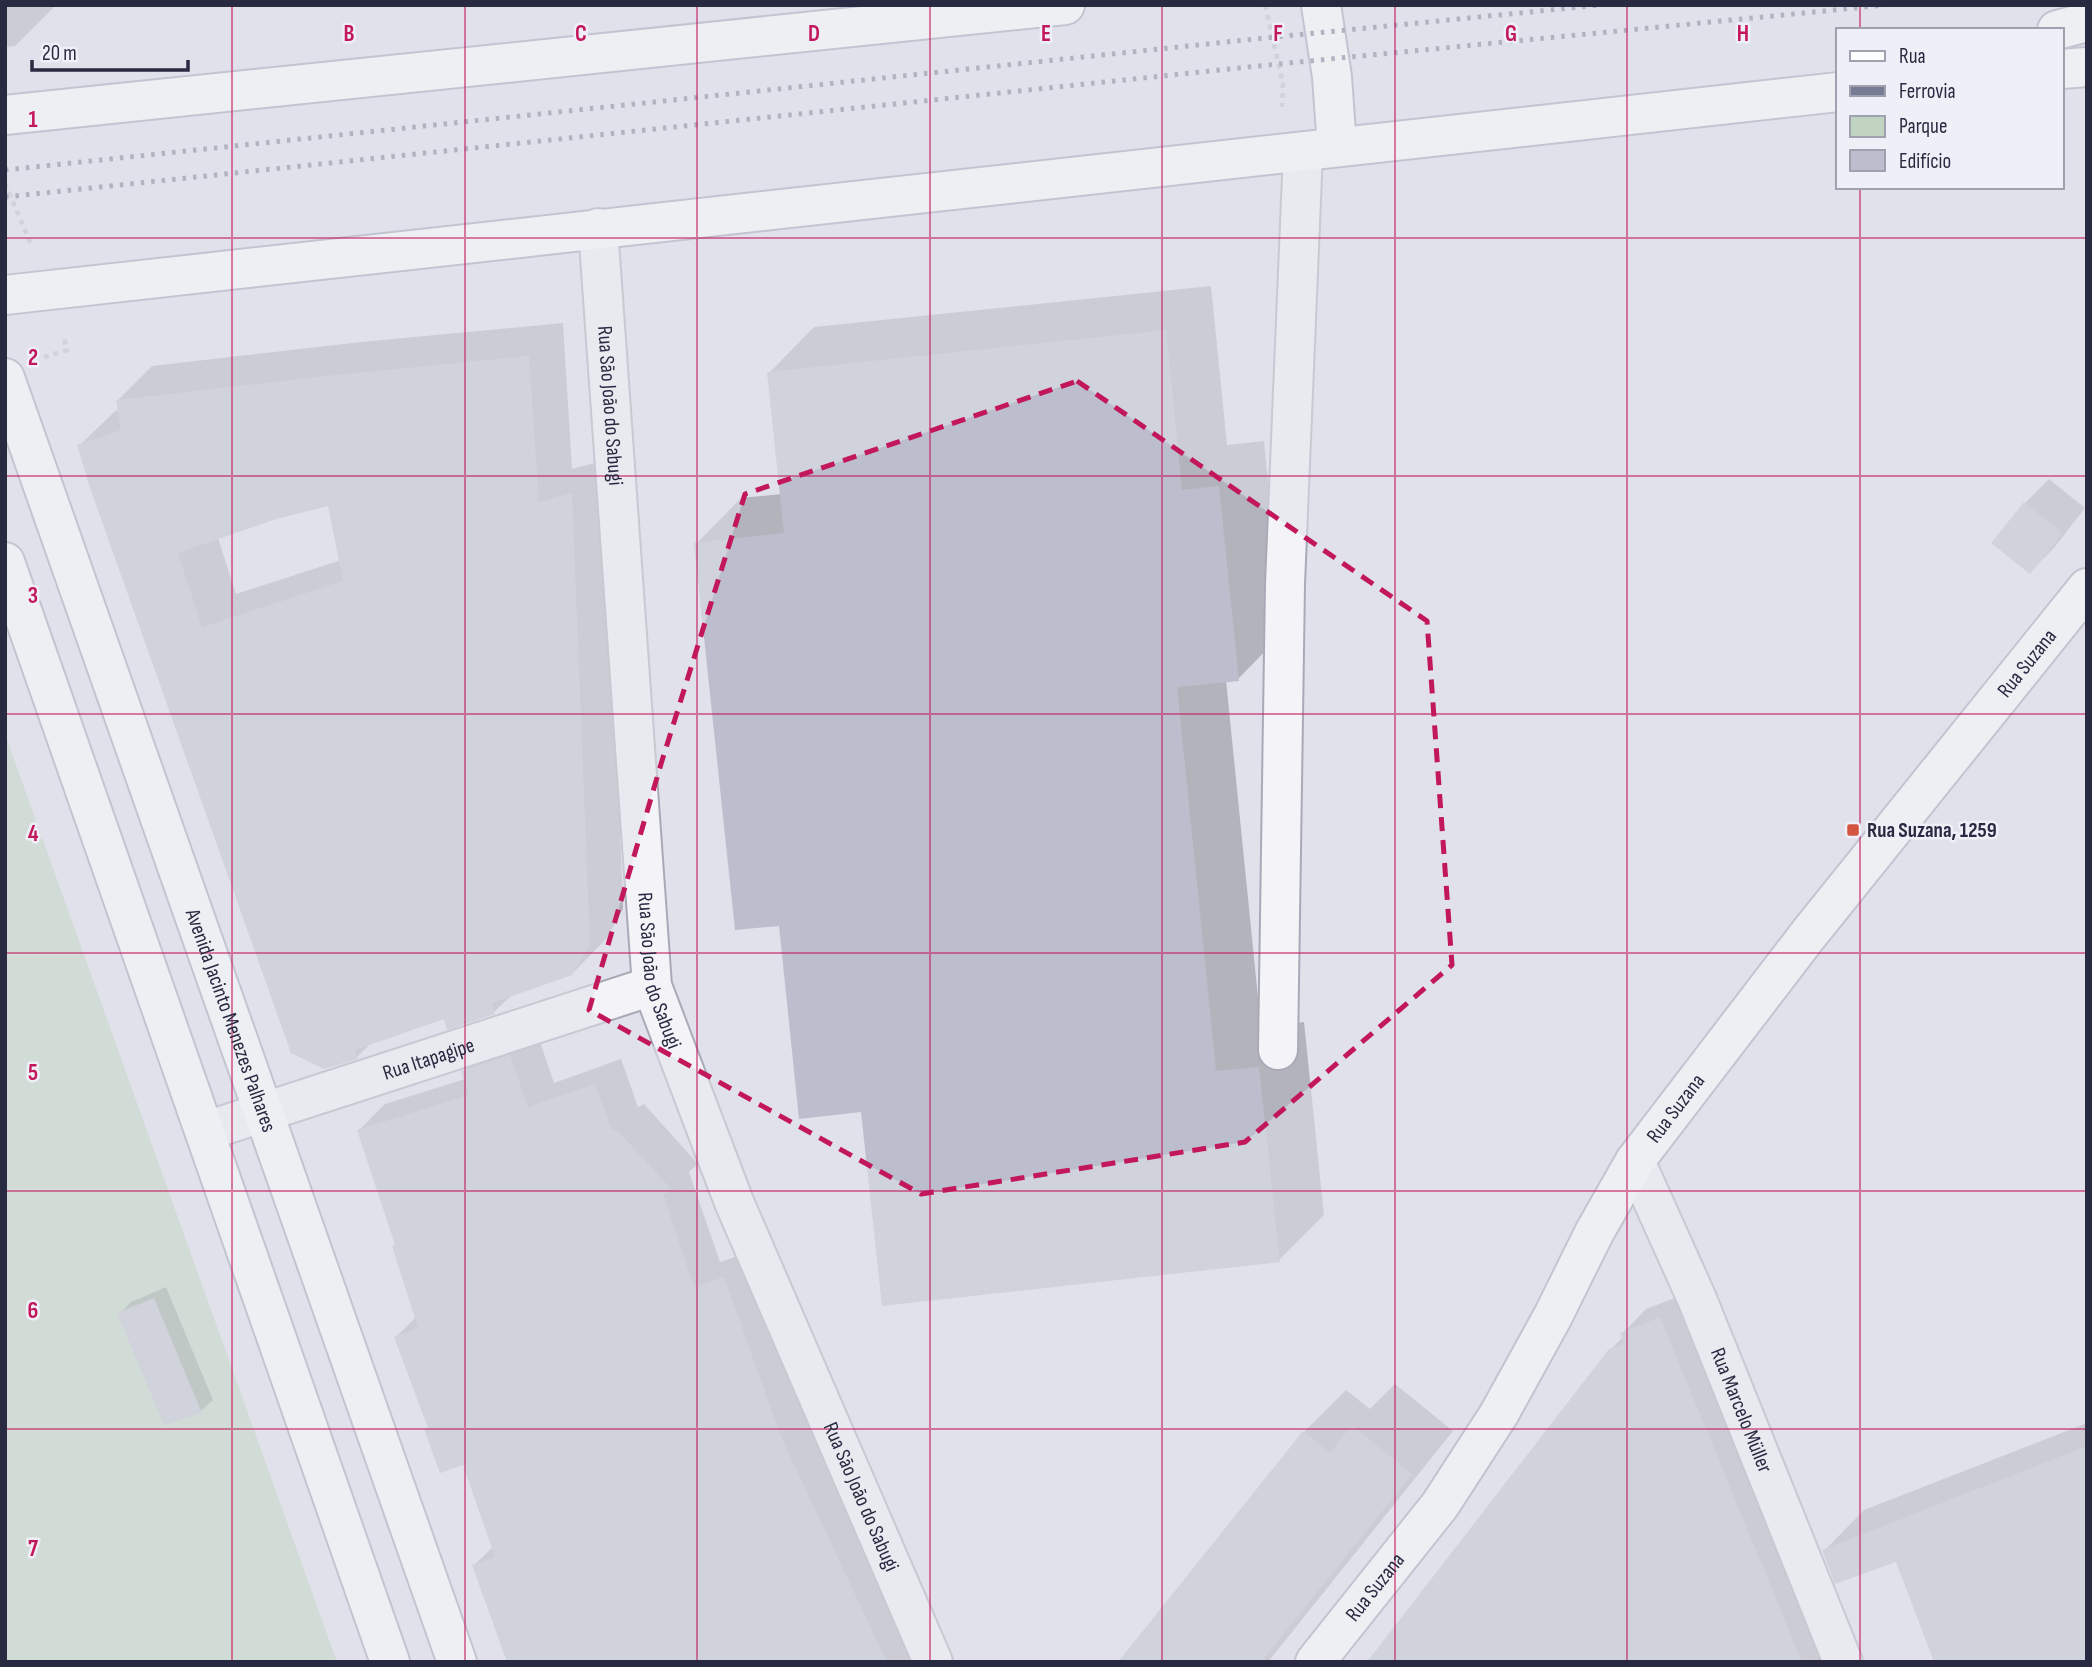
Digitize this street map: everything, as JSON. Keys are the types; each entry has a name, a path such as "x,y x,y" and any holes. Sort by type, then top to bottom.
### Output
{"main road":[{"path":"5,115 855,16 1065,5"},
{"path":"1307,151 1332,77 1321,5"},
{"path":"2064,28 2087,22"},
{"path":"2064,69 2087,67"},
{"path":"1732,103 1836,79"},
{"path":"5,295 1836,92"},
{"name":"Avenida Jacinto Menezes Palhares","path":"5,378 457,1662"},
{"path":"5,562 390,1662"},
{"name":"Rua Suzana","path":"1315,1662 1440,1505 1499,1414 1635,1161 1808,935 2087,588"}],"street":[{"path":"1278,1050 1285,584 1307,151"},
{"name":"Rua São João do Sabugi","path":"598,228 652,986 734,1202 933,1662"},
{"name":"Rua Itapagipe","path":"206,1131 652,986"},
{"name":"Rua Marcelo Müller","path":"1635,1161 1697,1299 1843,1662"}],"path":[{"path":"1265,5 1283,84 1307,151"}],"highlighted area":[{"path":"1077,381 1427,621 1452,965 1245,1142 921,1194 589,1010 661,764 745,494"}],"green space":[{"path":"5,734 337,1662 5,1662"}],"building":[{"path":"1166,330 1182,490 1219,486 1239,681 1177,687 1216,1071 1259,1067 1280,1262 882,1306 861,1112 799,1119 779,926 735,930 694,543 784,533 767,372"},
{"path":"529,356 539,502 572,493 590,945 572,975 492,1003 495,1014 447,1030 444,1019 355,1050 358,1059 324,1069 291,1053 77,445 121,430 116,400","holes":["328,506 343,581 202,627 178,553 276,519"]},
{"path":"2024,502 2063,533 2030,574 1991,543"},
{"path":"510,1055 528,1107 595,1084 612,1131 617,1130 673,1191 663,1194 694,1287 724,1277 781,1437 887,1662 507,1662 472,1565 495,1557 463,1465 440,1473 424,1429 428,1428 394,1337 418,1328 392,1246 395,1245 357,1130 469,1095 461,1071"},
{"path":"154,1298 202,1413 164,1425 117,1313"},
{"path":"1660,1317 1802,1662 1367,1662 1609,1349 1624,1343 1620,1333"},
{"path":"1352,1425 1412,1474 1261,1662 1118,1662 1303,1431 1330,1453"},
{"path":"2087,1446 2087,1662 1934,1662 1896,1562 1835,1584 1822,1550"}],"railway":[{"path":"5,170 1601,5"},
{"path":"5,197 1258,66 1886,5"}],"place":[{"name":"Rua Suzana, 1259","path":"1853,830"}]}
